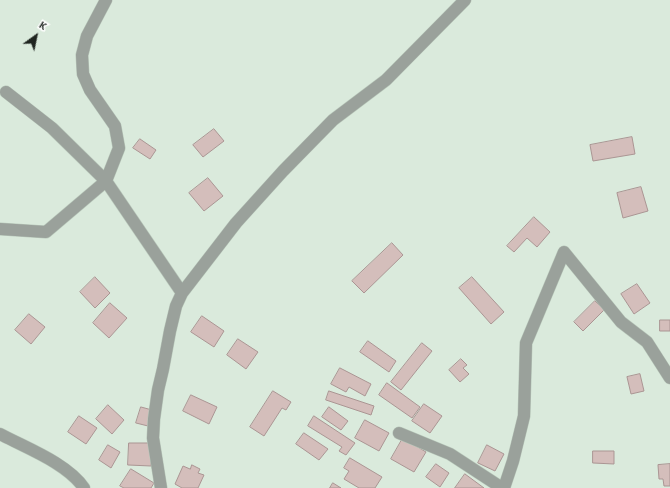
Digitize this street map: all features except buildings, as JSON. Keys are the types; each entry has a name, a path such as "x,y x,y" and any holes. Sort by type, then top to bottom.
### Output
{"street":[{"path":"0,229 46,232 106,181 119,148 115,126 90,90 83,74 82,56 87,36 106,0"},
{"path":"161,488 153,438 154,419 158,390 170,331 176,306 182,293 236,223 283,171 333,120 386,80 466,0"},
{"path":"6,92 52,128 106,181 182,293"},
{"path":"399,432 450,454 503,488 524,416 526,343 564,252 621,322 647,342 670,378"},
{"path":"0,434 54,463 74,476 84,488"}]}
